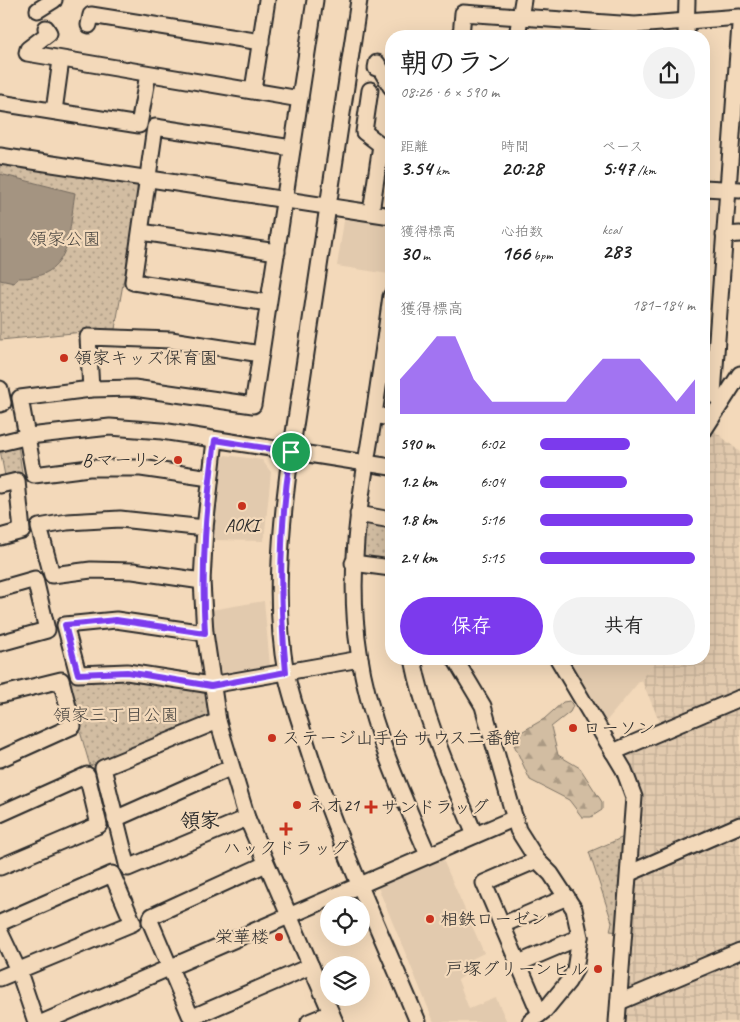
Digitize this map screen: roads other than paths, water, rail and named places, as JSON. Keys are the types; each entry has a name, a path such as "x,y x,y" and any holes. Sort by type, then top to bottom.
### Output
{"street":[{"path":"38,10 54,0"},
{"path":"253,90 266,0"},
{"path":"210,478 141,468 89,468 34,475 20,398 91,389 134,388 253,405 315,0"},
{"path":"359,0 291,452 282,525 280,596 286,672 330,813 418,1022"},
{"path":"518,30 522,0"},
{"path":"687,0 687,29"},
{"path":"462,30 463,12 626,30"},
{"path":"89,25 91,15 260,42"},
{"path":"660,30 687,29 740,17"},
{"path":"722,402 713,394 710,345 724,235 734,190 740,25"},
{"path":"46,28 49,33 28,49 28,53 300,99"},
{"path":"54,111 61,60"},
{"path":"376,68 377,63 385,77"},
{"path":"0,103 139,125 148,74"},
{"path":"370,90 364,132 381,145 385,165 371,212"},
{"path":"268,303 133,282 147,178 155,128 292,148"},
{"path":"0,156 385,215"},
{"path":"710,188 734,190"},
{"path":"141,232 277,252"},
{"path":"724,235 740,234"},
{"path":"91,389 88,337 171,340 261,354"},
{"path":"385,372 374,415 358,514 353,563 354,599 360,659 369,702 386,752 428,855"},
{"path":"710,421 740,374"},
{"path":"0,389 3,403 0,404"},
{"path":"374,415 385,417"},
{"path":"0,443 28,436 110,427 162,431 385,466"},
{"path":"215,440 205,528 202,581 211,686 230,768 247,818 333,1017 309,1022"},
{"path":"0,486 17,481 22,531 0,537"},
{"path":"358,514 385,519"},
{"path":"202,581 133,571 91,570 52,576 39,527 67,522 120,519 205,528"},
{"path":"353,563 385,567"},
{"path":"0,589 35,579 48,630 0,642"},
{"path":"205,633 116,620 65,625 78,674 127,672 211,686 360,659"},
{"path":"414,665 422,701 475,835"},
{"path":"459,665 483,706 518,830 537,860 552,874 574,909 580,937 575,970 568,982 533,1019"},
{"path":"562,665 614,752 631,784 634,797 618,1022"},
{"path":"0,695 61,680 73,726 0,759"},
{"path":"614,752 740,698"},
{"path":"218,721 103,768 128,868 247,818"},
{"path":"115,819 230,768"},
{"path":"0,814 86,775 98,825 0,868"},
{"path":"44,1022 289,914 515,818"},
{"path":"630,873 740,826"},
{"path":"533,1019 519,963 484,883 537,860"},
{"path":"266,864 152,916 150,921 169,968 190,1015 193,1017 311,966"},
{"path":"0,923 112,874 133,924 19,972 0,978"},
{"path":"502,925 567,897"},
{"path":"0,932 19,972 36,1022"},
{"path":"519,963 580,937"},
{"path":"620,1002 740,951"}],"place":[{"name":"領家キッズ保育園","path":"64,358"},
{"name":"B マーリン","path":"178,460"},
{"name":"AOKI","path":"242,506"},
{"name":"ローソン","path":"573,728"},
{"name":"ステージ山手台 サウス二番館","path":"272,738"},
{"name":"ネオ21","path":"297,805"},
{"name":"サンドラッグ","path":"371,807"},
{"name":"ハックドラッグ","path":"286,829"},
{"name":"相鉄ローゼン","path":"430,919"},
{"name":"栄華楼","path":"279,937"},
{"name":"戸塚グリーンヒル","path":"598,969"}],"district":[{"name":"領家","path":"200,820"}],"park label":[{"name":"領家公園","path":"65,239"},
{"name":"領家三丁目公園","path":"116,715"}]}
